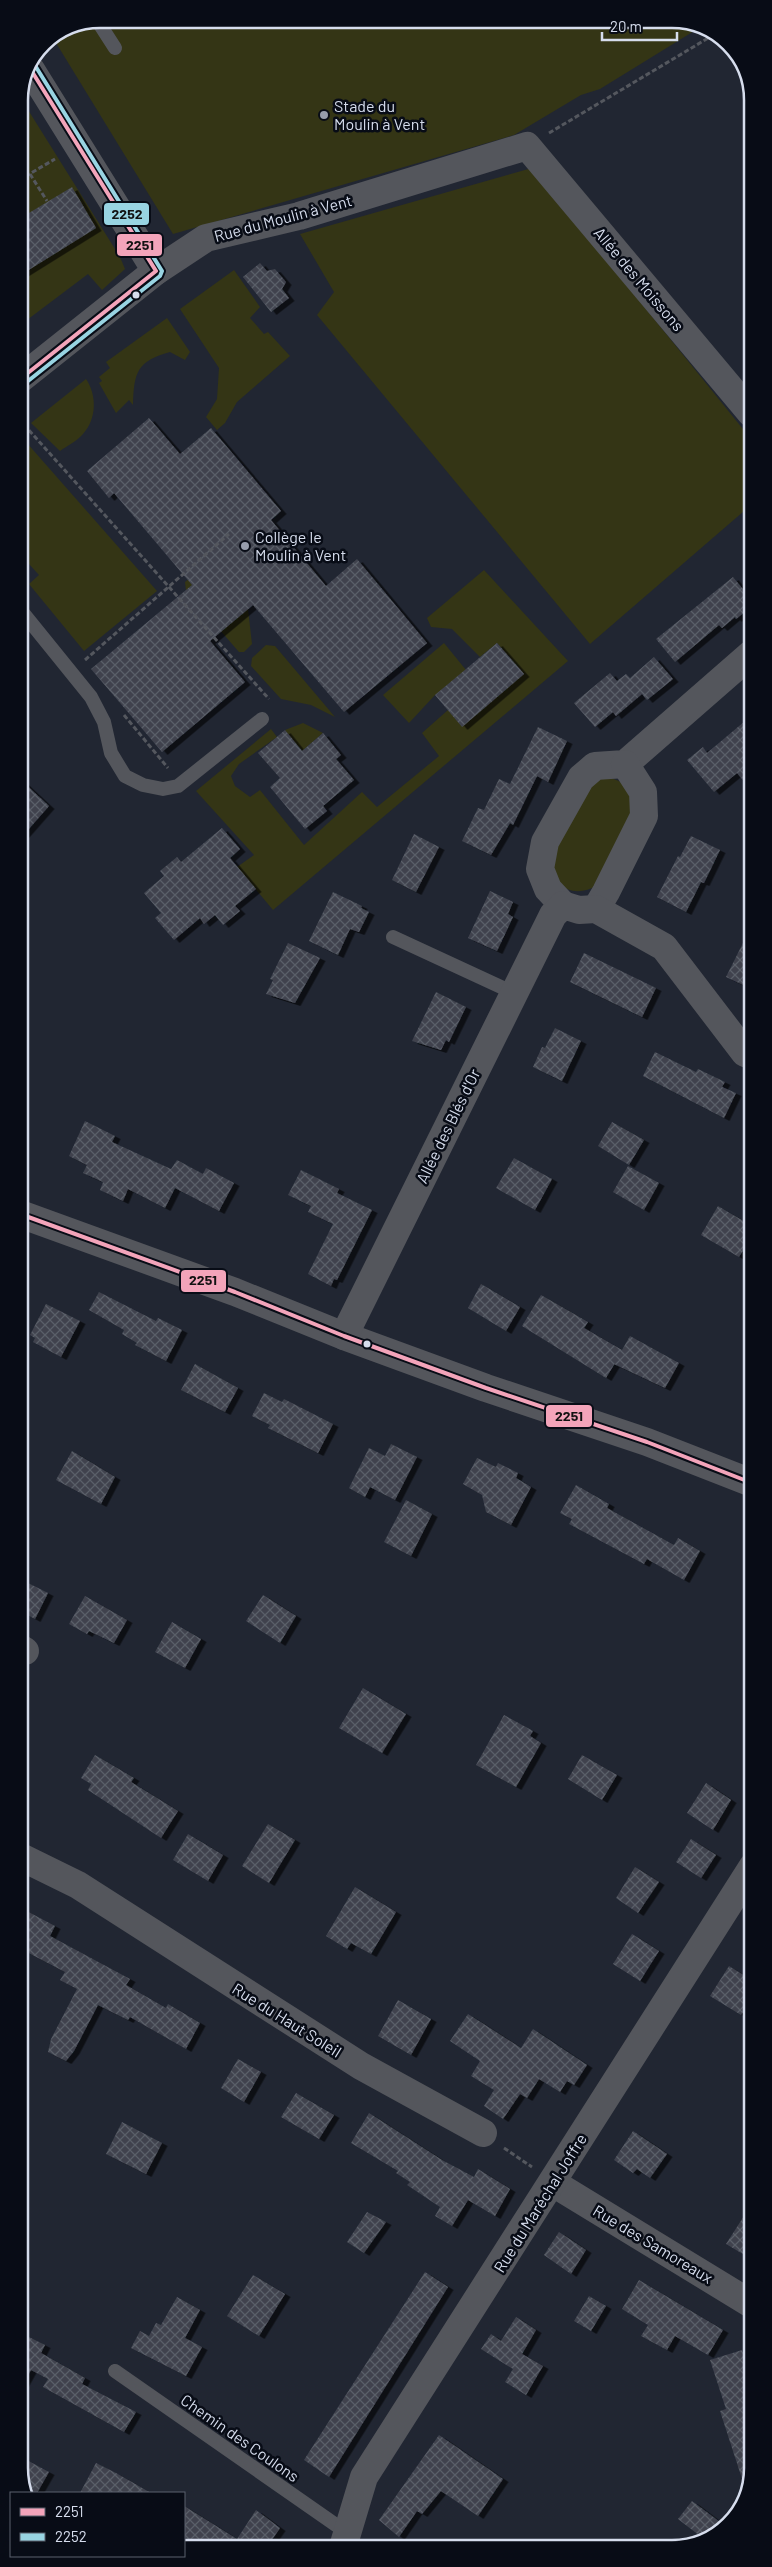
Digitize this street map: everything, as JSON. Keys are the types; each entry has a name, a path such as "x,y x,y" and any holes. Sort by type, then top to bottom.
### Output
{"street":[{"path":"33,73 156,271"},
{"name":"Rue du Moulin à Vent","path":"28,373 156,271 206,238 299,216 527,146"},
{"name":"Allée des Moissons","path":"527,146 744,405"},
{"path":"744,660 625,764 595,766 581,778 545,842 540,869 558,910 596,909 664,947 744,1052"},
{"path":"596,909 644,816 643,792 625,764"},
{"name":"Allée des Blés d'Or","path":"344,1336 514,993 558,910"},
{"path":"28,1217 235,1292 344,1336 486,1388 647,1442 744,1480"},
{"name":"Rue du Haut Soleil","path":"28,1860 78,1885 361,2066 483,2133"},
{"name":"Rue du Maréchal Joffre","path":"345,2539 364,2477 553,2183 744,1880"},
{"name":"Rue des Samoreaux","path":"553,2183 744,2300"}],"lane":[{"path":"102,28 115,48"},
{"path":"28,619 91,697 104,722 111,753 125,776 143,785 163,789 181,783 262,719"},
{"path":"392,937 514,993"},
{"name":"Chemin des Coulons","path":"115,2372 344,2539"}],"path":[{"path":"527,146 709,37"},
{"path":"30,174 47,201"},
{"path":"28,429 269,699"},
{"path":"80,664 229,534"},
{"path":"118,708 181,783"},
{"path":"483,2133 553,2183"}],"shaded area":[{"name":"Stade du Moulin à Vent","path":"99,28 677,28 694,31 600,89 581,95 514,135 173,234 56,43 59,40 85,29"},
{"path":"28,110 120,257 125,269 102,290 88,274 28,319"},
{"path":"532,168 744,430 744,511 590,644 317,315 334,292 300,234"},
{"path":"234,270 260,307 250,318 264,334 268,332 290,356 237,402 225,423 217,430 206,417 217,399 219,368 180,309"},
{"path":"167,318 190,352 185,360 170,352 150,359 136,376 133,405 129,400 116,413 99,383 102,381 99,377 110,368 106,362"},
{"path":"86,379 94,399 91,421 81,437 60,451 31,423"},
{"path":"28,444 157,591 84,651 29,584 39,575 28,563"},
{"path":"207,564 232,622 248,609 252,644 244,652 239,652 186,591 185,582"},
{"path":"484,570 568,661 273,910 237,867 254,855 196,791 271,729 277,737 239,764 231,776 235,786 250,797 260,790 304,845 362,792 377,807 439,756 422,733 448,710 524,674 497,643 480,657 452,629 431,627 427,618"},
{"path":"444,643 466,670 435,695 409,723 383,695"},
{"path":"266,645 275,646 335,717 311,705 281,699 251,666 252,658"},
{"path":"303,723 323,733 302,751 285,730"},
{"path":"606,777 618,781 626,787 635,807 598,885 581,891 566,889 556,883 551,853 592,781"}],"building":[{"path":"72,187 96,228 28,270 28,214"},
{"path":"260,263 267,271 275,269 286,282 282,289 289,298 271,312 243,277"},
{"path":"149,418 180,454 211,428 281,511 271,520 326,586 357,559 427,643 344,712 253,605 210,641 245,682 162,752 91,669 192,585 114,493 109,498 87,471"},
{"path":"733,577 744,590 744,613 736,619 735,617 722,628 719,625 675,662 656,639"},
{"path":"497,643 524,674 462,727 435,695"},
{"path":"654,657 673,679 647,700 642,694 616,716 613,712 595,727 574,703 610,673 617,681 626,674 630,678"},
{"path":"744,722 744,782 737,773 714,792 687,760 703,747 707,753"},
{"path":"538,727 567,741 548,782 537,776 513,825 510,823 491,855 462,841 478,808 484,810 499,779 510,784"},
{"path":"285,730 302,751 323,733 341,755 336,759 354,780 323,806 327,811 305,829 270,787 280,778 258,753"},
{"path":"28,786 49,806 28,830"},
{"path":"222,828 240,849 230,858 256,889 235,906 240,911 223,925 215,915 204,924 200,918 174,940 155,918 161,913 144,893 164,876 160,871 177,857 181,862"},
{"path":"414,834 439,847 416,892 392,880"},
{"path":"691,836 720,850 704,883 701,882 686,912 657,897 678,856 680,857"},
{"path":"490,891 513,902 508,914 513,917 497,951 468,938"},
{"path":"333,892 362,906 361,908 369,912 359,932 350,929 338,955 309,941"},
{"path":"744,941 744,985 726,977"},
{"path":"288,943 320,958 295,1003 266,994 273,980 270,979"},
{"path":"584,953 656,988 642,1017 570,982"},
{"path":"436,992 466,1007 449,1042 446,1040 441,1050 412,1041"},
{"path":"555,1028 581,1041 562,1081 533,1067 542,1047 545,1048"},
{"path":"655,1052 696,1072 698,1069 725,1082 722,1087 736,1093 724,1118 643,1076"},
{"path":"85,1121 115,1136 112,1142 171,1169 177,1160 203,1174 206,1168 234,1183 219,1211 175,1188 165,1208 128,1189 123,1201 100,1190 103,1182 83,1173 87,1165 69,1156"},
{"path":"612,1122 644,1140 629,1165 598,1146"},
{"path":"514,1158 552,1179 535,1210 496,1188"},
{"path":"628,1166 659,1183 644,1210 613,1192"},
{"path":"301,1170 339,1189 337,1193 372,1210 337,1280 334,1279 331,1286 308,1274 333,1224 308,1212 311,1206 288,1195"},
{"path":"718,1206 744,1221 744,1249 739,1257 701,1235"},
{"path":"481,1284 520,1307 506,1331 468,1308"},
{"path":"99,1292 156,1321 158,1318 182,1330 166,1361 135,1345 137,1343 122,1334 124,1330 89,1310"},
{"path":"541,1295 588,1322 584,1328 622,1350 630,1336 679,1363 665,1388 614,1364 606,1378 522,1326"},
{"path":"46,1304 80,1321 61,1357 33,1342 35,1338 30,1335"},
{"path":"195,1364 238,1388 225,1412 181,1390"},
{"path":"264,1393 282,1402 284,1399 333,1424 318,1453 268,1428 270,1425 252,1416"},
{"path":"391,1444 417,1457 395,1500 370,1487 365,1497 349,1488 369,1448 385,1456"},
{"path":"72,1451 115,1477 101,1504 56,1480"},
{"path":"477,1458 496,1467 498,1463 518,1473 516,1478 531,1487 511,1525 486,1512 482,1495 463,1484"},
{"path":"576,1485 609,1504 607,1508 674,1545 678,1538 700,1551 684,1580 647,1559 644,1564 569,1524 572,1519 560,1513"},
{"path":"406,1500 432,1514 411,1556 384,1542"},
{"path":"28,1583 48,1593 35,1619 28,1615"},
{"path":"263,1595 296,1616 280,1643 246,1621"},
{"path":"85,1596 127,1620 114,1643 89,1631 87,1634 69,1624"},
{"path":"172,1622 201,1639 185,1668 155,1652"},
{"path":"363,1688 406,1714 382,1753 339,1728"},
{"path":"504,1715 533,1731 530,1736 541,1743 516,1787 476,1765"},
{"path":"95,1755 134,1778 131,1782 178,1811 161,1838 88,1790 91,1784 81,1778"},
{"path":"582,1755 617,1775 602,1800 568,1779"},
{"path":"706,1783 731,1800 713,1830 687,1813"},
{"path":"268,1824 295,1840 269,1883 242,1866"},
{"path":"188,1834 223,1855 208,1881 173,1860"},
{"path":"691,1839 716,1855 701,1878 676,1862"},
{"path":"635,1867 659,1882 638,1913 616,1898"},
{"path":"355,1887 396,1912 371,1954 351,1943 347,1949 326,1936"},
{"path":"28,1912 55,1926 50,1936 130,1979 126,1985 166,2008 168,2004 200,2023 186,2049 130,2017 128,2020 98,2005 74,2051 66,2061 48,2052 51,2039 77,1989 60,1980 65,1972 28,1953"},
{"path":"632,1934 659,1951 640,1981 613,1964"},
{"path":"729,1966 744,1975 744,2010 741,2015 710,1996"},
{"path":"398,2000 431,2019 411,2055 378,2036"},
{"path":"468,2014 521,2048 533,2029 587,2065 574,2085 567,2081 560,2092 539,2079 527,2098 520,2094 503,2119 484,2106 494,2090 471,2076 480,2061 450,2041"},
{"path":"238,2059 261,2072 244,2102 221,2088"},
{"path":"296,2093 334,2115 319,2139 281,2117"},
{"path":"369,2113 442,2160 474,2177 478,2169 510,2189 495,2216 468,2200 452,2226 435,2216 440,2207 407,2185 410,2182 396,2173 398,2171 351,2143"},
{"path":"122,2122 162,2143 146,2174 106,2154"},
{"path":"633,2131 667,2154 650,2178 637,2169 633,2173 614,2160"},
{"path":"367,2212 386,2222 364,2253 347,2242"},
{"path":"744,2216 744,2255 726,2244"},
{"path":"559,2232 586,2250 571,2274 544,2255"},
{"path":"425,2272 448,2287 329,2477 304,2460"},
{"path":"253,2275 285,2294 259,2336 227,2316"},
{"path":"639,2280 723,2330 708,2355 675,2336 667,2350 641,2336 648,2325 622,2309"},
{"path":"589,2296 606,2306 591,2331 574,2321"},
{"path":"177,2297 200,2310 185,2338 202,2347 186,2376 131,2348 140,2331 149,2336 156,2323 161,2325"},
{"path":"516,2317 536,2330 522,2354 543,2366 526,2395 505,2382 513,2369 481,2349 491,2334 501,2341"},
{"path":"28,2336 45,2345 41,2353 85,2378 82,2384 136,2412 124,2432 43,2387 48,2379 31,2370 28,2375"},
{"path":"742,2350 744,2357 743,2482 720,2411 726,2409 710,2360"},
{"path":"439,2435 503,2479 478,2516 441,2491 422,2514 417,2511 399,2537 379,2520"},
{"path":"28,2461 49,2472 38,2492 32,2492 28,2477"},
{"path":"96,2463 149,2492 81,2492"},
{"path":"692,2501 719,2521 698,2535 678,2519"},
{"path":"185,2507 237,2539 256,2510 280,2528 272,2539 187,2539 185,2538"}],"transit line":[{"name":"2252","path":"28,381 160,276 162,271 36,67"},
{"name":"2251","path":"28,373 156,271 33,73"},
{"name":"2251","path":"28,1217 235,1292 344,1336 486,1388 647,1442 744,1480"}],"place":[{"name":"Stade du Moulin à Vent","path":"324,115"},
{"name":"Collège le Moulin à Vent","path":"245,546"}]}
